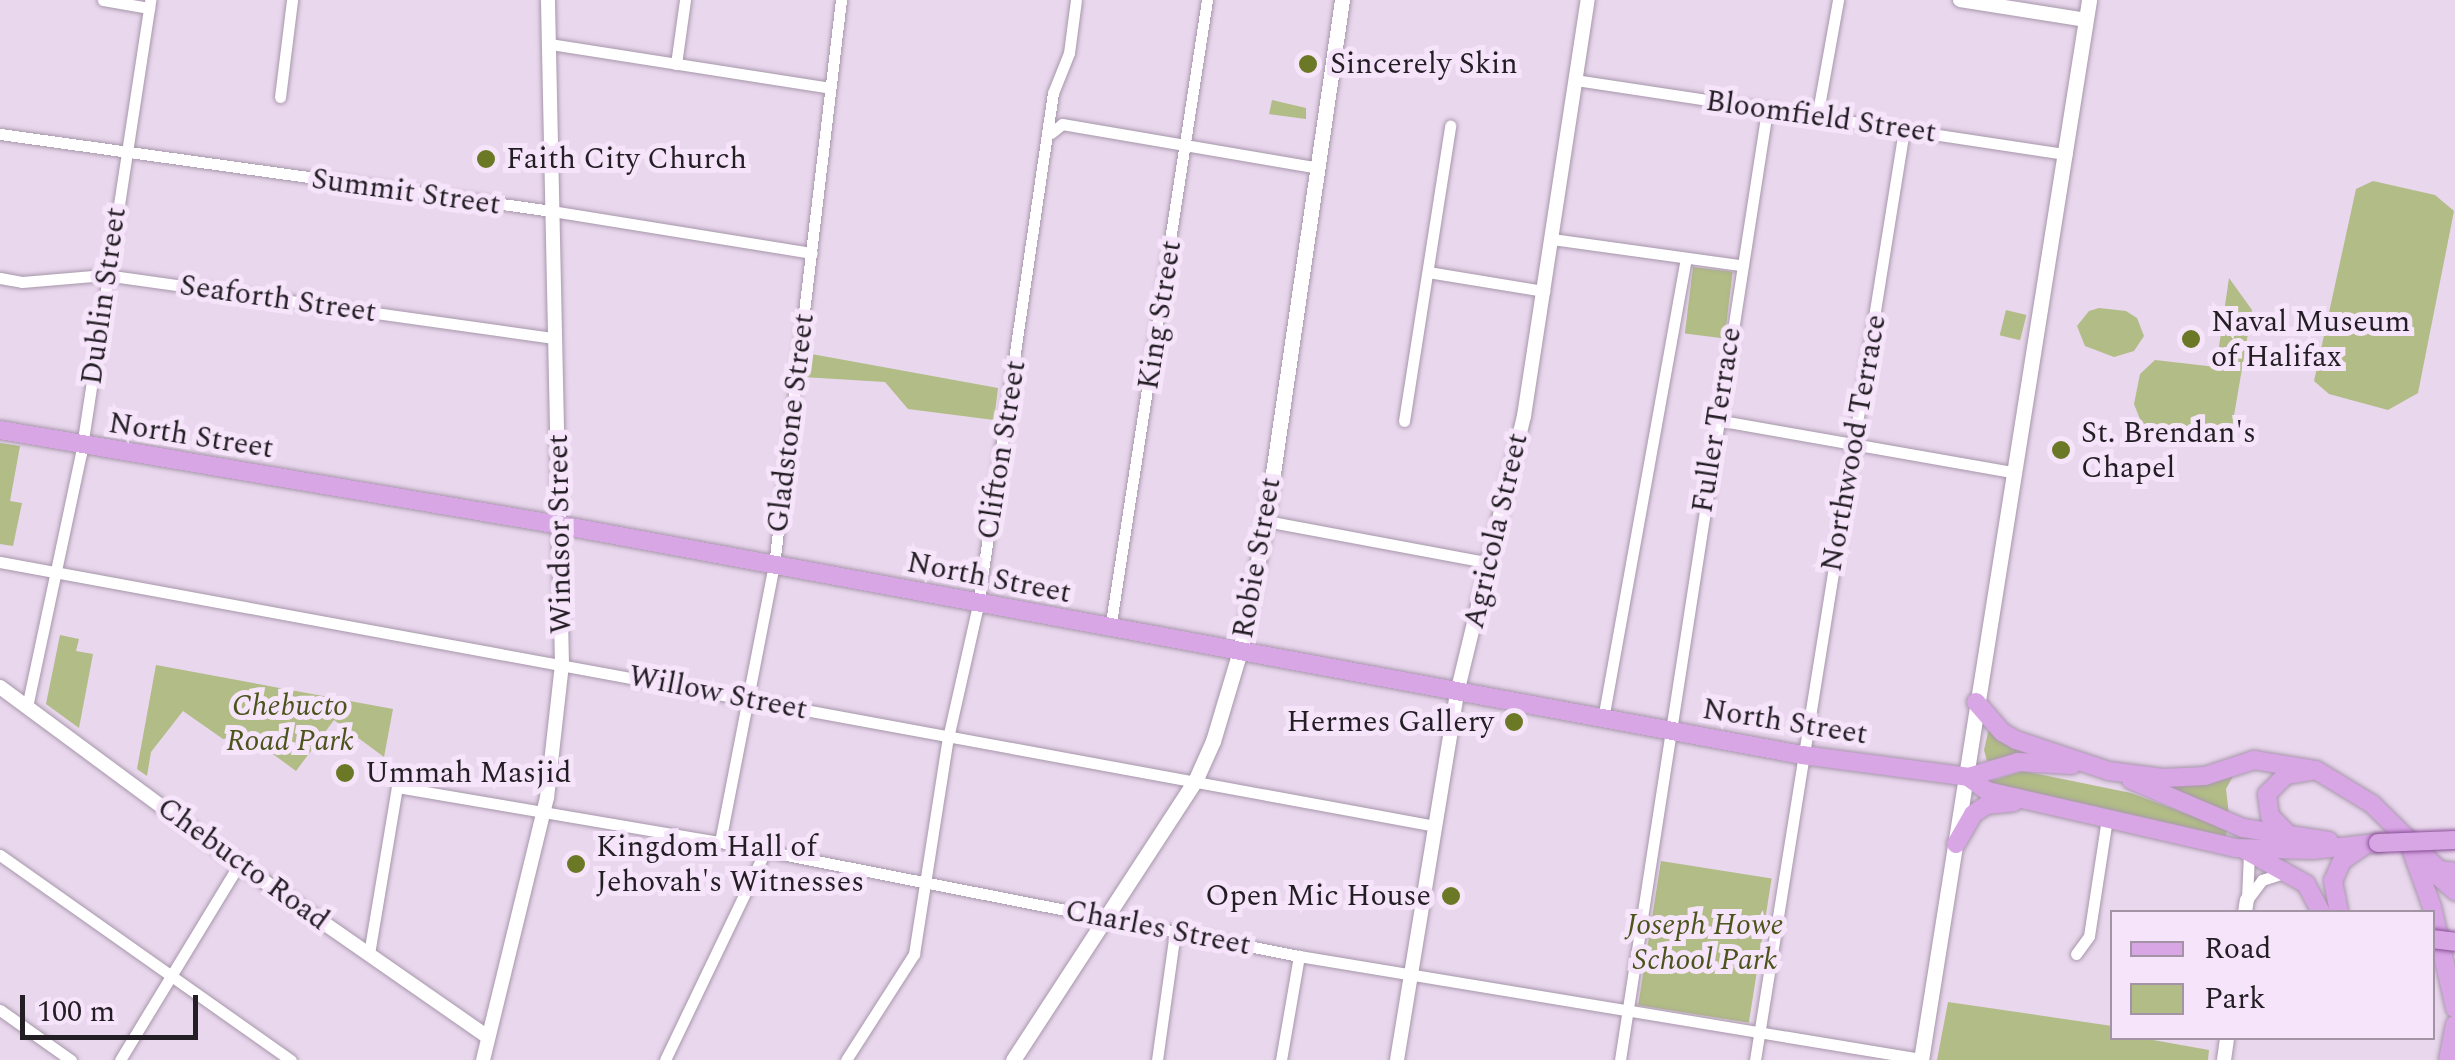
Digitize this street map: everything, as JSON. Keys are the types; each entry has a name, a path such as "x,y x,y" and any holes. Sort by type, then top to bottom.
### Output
{"main road":[{"name":"Robie Street","path":"1013,1060 1196,779 1240,651 1266,521 1342,0"},
{"path":"1921,1060 2089,0"},
{"name":"North Street","path":"0,430 560,525 1802,756 1968,777 2018,762 2109,771 2243,828 2339,844"},
{"path":"1976,702 2002,732 2016,740 2109,771 2205,776 2254,760 2274,760 2316,770 2372,804 2439,870 2455,872"},
{"path":"2290,836 2270,816 2268,794 2286,776 2316,770"},
{"name":"North Street","path":"1968,777 1987,791 2247,851"},
{"path":"1956,844 1973,814 1987,805 2034,803"},
{"path":"2406,837 2429,868 2455,890"},
{"path":"2406,837 2432,910"},
{"path":"2247,851 2455,840"},
{"path":"2340,910 2333,881 2342,861 2372,843"},
{"path":"2247,851 2306,884 2319,910"},
{"path":"2435,936 2438,966 2455,1008"},
{"path":"2448,1060 2455,1025"}],"street":[{"path":"103,0 149,4"},
{"path":"280,97 292,0"},
{"name":"Windsor Street","path":"483,1060 544,811 562,665 548,0"},
{"path":"676,64 686,0"},
{"name":"Gladstone Street","path":"720,842 774,565 840,0"},
{"name":"Clifton Street","path":"846,1060 914,954 948,738 978,605 1053,93 1069,53 1076,0"},
{"name":"King Street","path":"1110,629 1207,0"},
{"name":"Agricola Street","path":"1397,1060 1457,693 1524,416 1588,0"},
{"path":"1816,116 1838,0"},
{"path":"1960,0 2086,20"},
{"name":"Dublin Street","path":"27,707 58,575 82,446 149,4"},
{"path":"550,44 830,88"},
{"name":"Bloomfield Street","path":"1576,80 2066,154"},
{"name":"Fuller Terrace","path":"1620,1060 1740,265 1768,110"},
{"path":"1050,133 1062,124 1319,168"},
{"path":"1404,421 1450,126"},
{"name":"Northwood Terrace","path":"1755,1060 1904,130"},
{"name":"Summit Street","path":"0,134 552,211 812,253"},
{"path":"1552,238 1740,265"},
{"path":"1602,719 1686,258"},
{"path":"1428,272 1544,291"},
{"name":"Seaforth Street","path":"0,278 22,282 106,274 556,338"},
{"path":"1717,420 2013,472"},
{"path":"1266,521 1490,563"},
{"name":"Willow Street","path":"0,562 1436,826"},
{"name":"Chebucto Road","path":"0,688 239,864 488,1037"},
{"name":"Charles Street","path":"369,954 397,787 720,842 1410,976 1921,1060"},
{"path":"2076,954 2090,936 2107,819"},
{"path":"665,1060 765,851"},
{"path":"2246,906 2247,851"},
{"path":"0,855 292,1060"},
{"path":"120,1060 239,864"},
{"path":"2246,906 2262,880 2286,872"},
{"path":"1157,1060 1175,932"},
{"path":"1282,1060 1299,956"},
{"path":"0,1010 71,1060"}],"green space":[{"path":"1272,100 1306,108 1306,119 1269,114"},
{"path":"2373,181 2435,195 2454,211 2418,393 2388,410 2329,394 2314,381 2356,189"},
{"path":"1693,267 1733,272 1725,338 1685,334"},
{"path":"2229,278 2252,310 2230,439 2221,447 2145,432 2134,404 2140,374 2155,360 2216,367"},
{"path":"2006,310 2026,315 2020,340 2000,335"},
{"path":"2089,311 2126,311 2137,318 2144,336 2134,351 2114,357 2085,346 2077,326"},
{"path":"806,353 998,388 994,420 908,409 885,382 803,377"},
{"path":"0,443 20,446 10,501 22,503 13,546 0,544"},
{"path":"60,635 79,639 76,651 93,654 79,728 46,704"},
{"name":"Chebucto Road Park","path":"156,665 393,709 384,757 334,720 296,771 247,735 223,739 183,711 151,752 147,776 137,769"},
{"path":"1989,728 2028,754 1987,761 1984,750"},
{"path":"2237,769 2226,789 2229,815 2169,789 2169,784"},
{"path":"2023,771 2131,793 2227,829 2226,836 1988,782"},
{"name":"Joseph Howe School Park","path":"1661,861 1772,879 1749,1023 1638,1005"},
{"path":"1948,1002 2110,1026 2110,1040 2153,1040 2209,1050 2208,1060 1937,1060"}],"place":[{"name":"Sincerely Skin","path":"1308,64"},
{"name":"Faith City Church","path":"486,159"},
{"name":"Naval Museum of Halifax","path":"2191,339"},
{"name":"St. Brendan's Chapel","path":"2061,450"},
{"name":"Hermes Gallery","path":"1514,722"},
{"name":"Ummah Masjid","path":"345,773"},
{"name":"Kingdom Hall of Jehovah's Witnesses","path":"576,864"},
{"name":"Open Mic House","path":"1451,896"}]}
